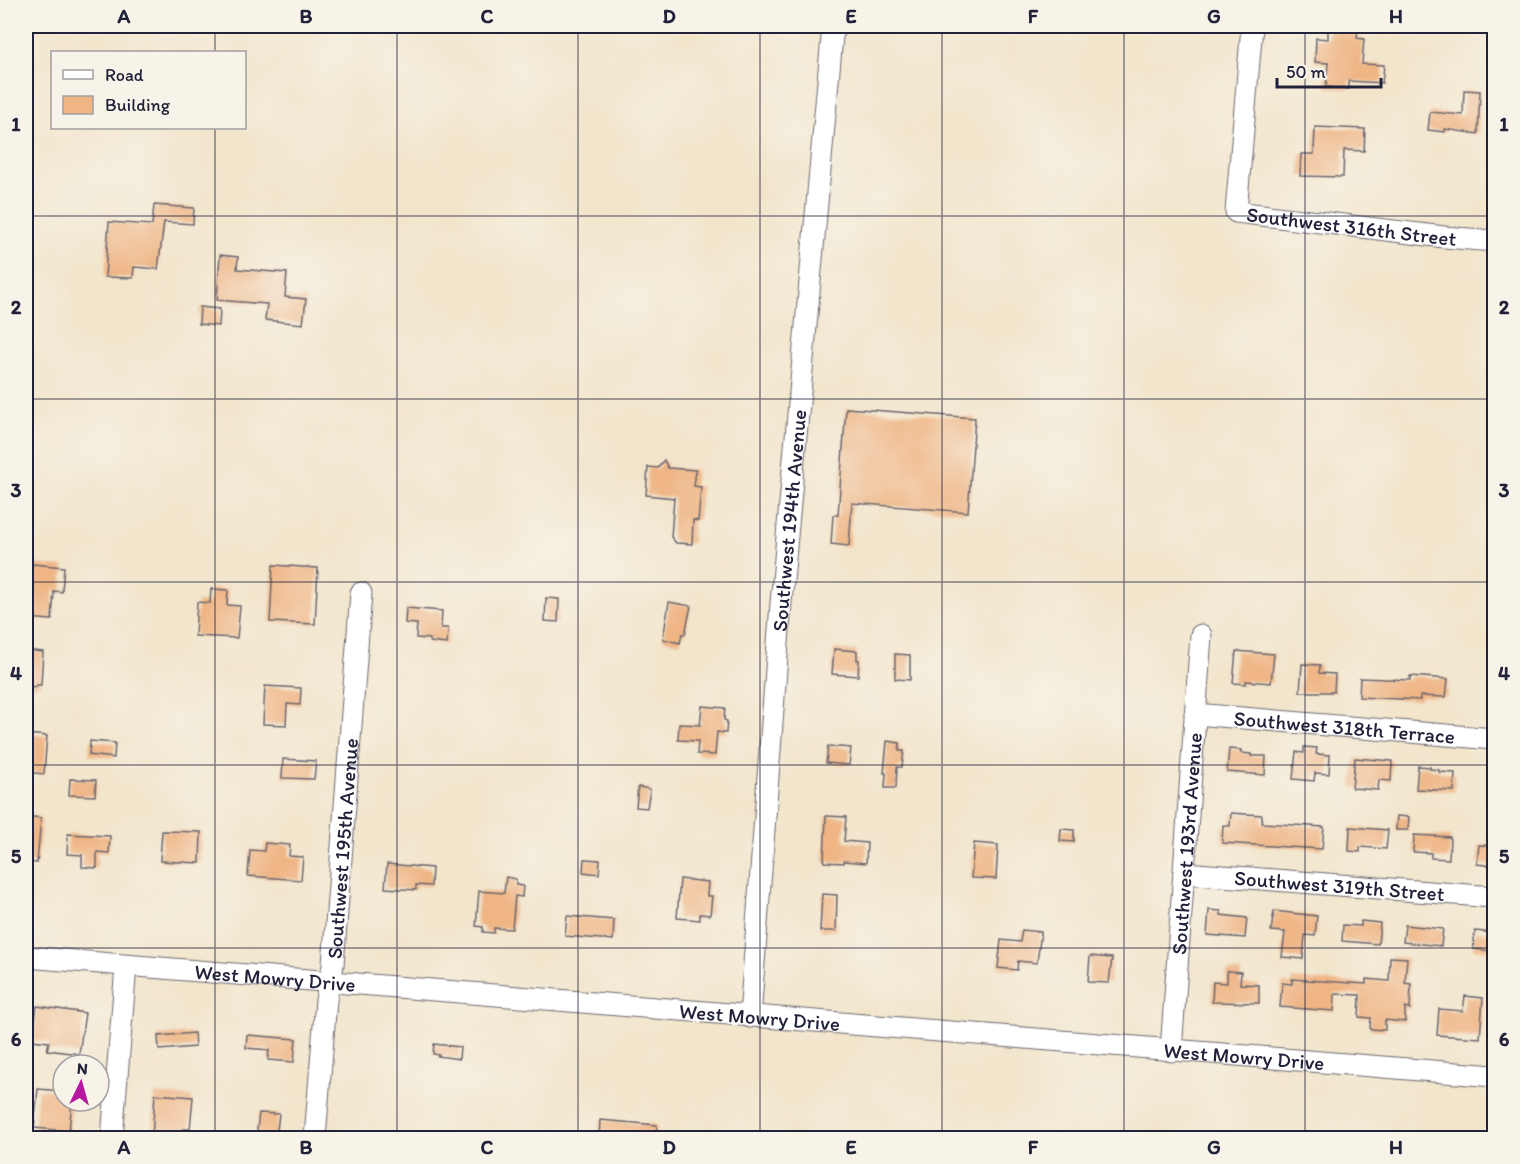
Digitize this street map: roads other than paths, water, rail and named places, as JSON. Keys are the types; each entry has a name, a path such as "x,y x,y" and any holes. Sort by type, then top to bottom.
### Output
{"street":[{"name":"Southwest 194th Avenue","path":"750,1017 781,603 833,26"},
{"name":"Southwest 316th Street","path":"1252,26 1236,212 1494,241"},
{"name":"Southwest 195th Avenue","path":"315,1138 326,1000 333,965 361,592"},
{"name":"Southwest 193rd Avenue","path":"1171,1051 1201,635"},
{"name":"Southwest 318th Terrace","path":"1195,714 1494,739"},
{"name":"Southwest 319th Street","path":"1184,873 1494,897"},
{"name":"West Mowry Drive","path":"26,957 1494,1076"},
{"path":"112,1138 126,966"}]}
